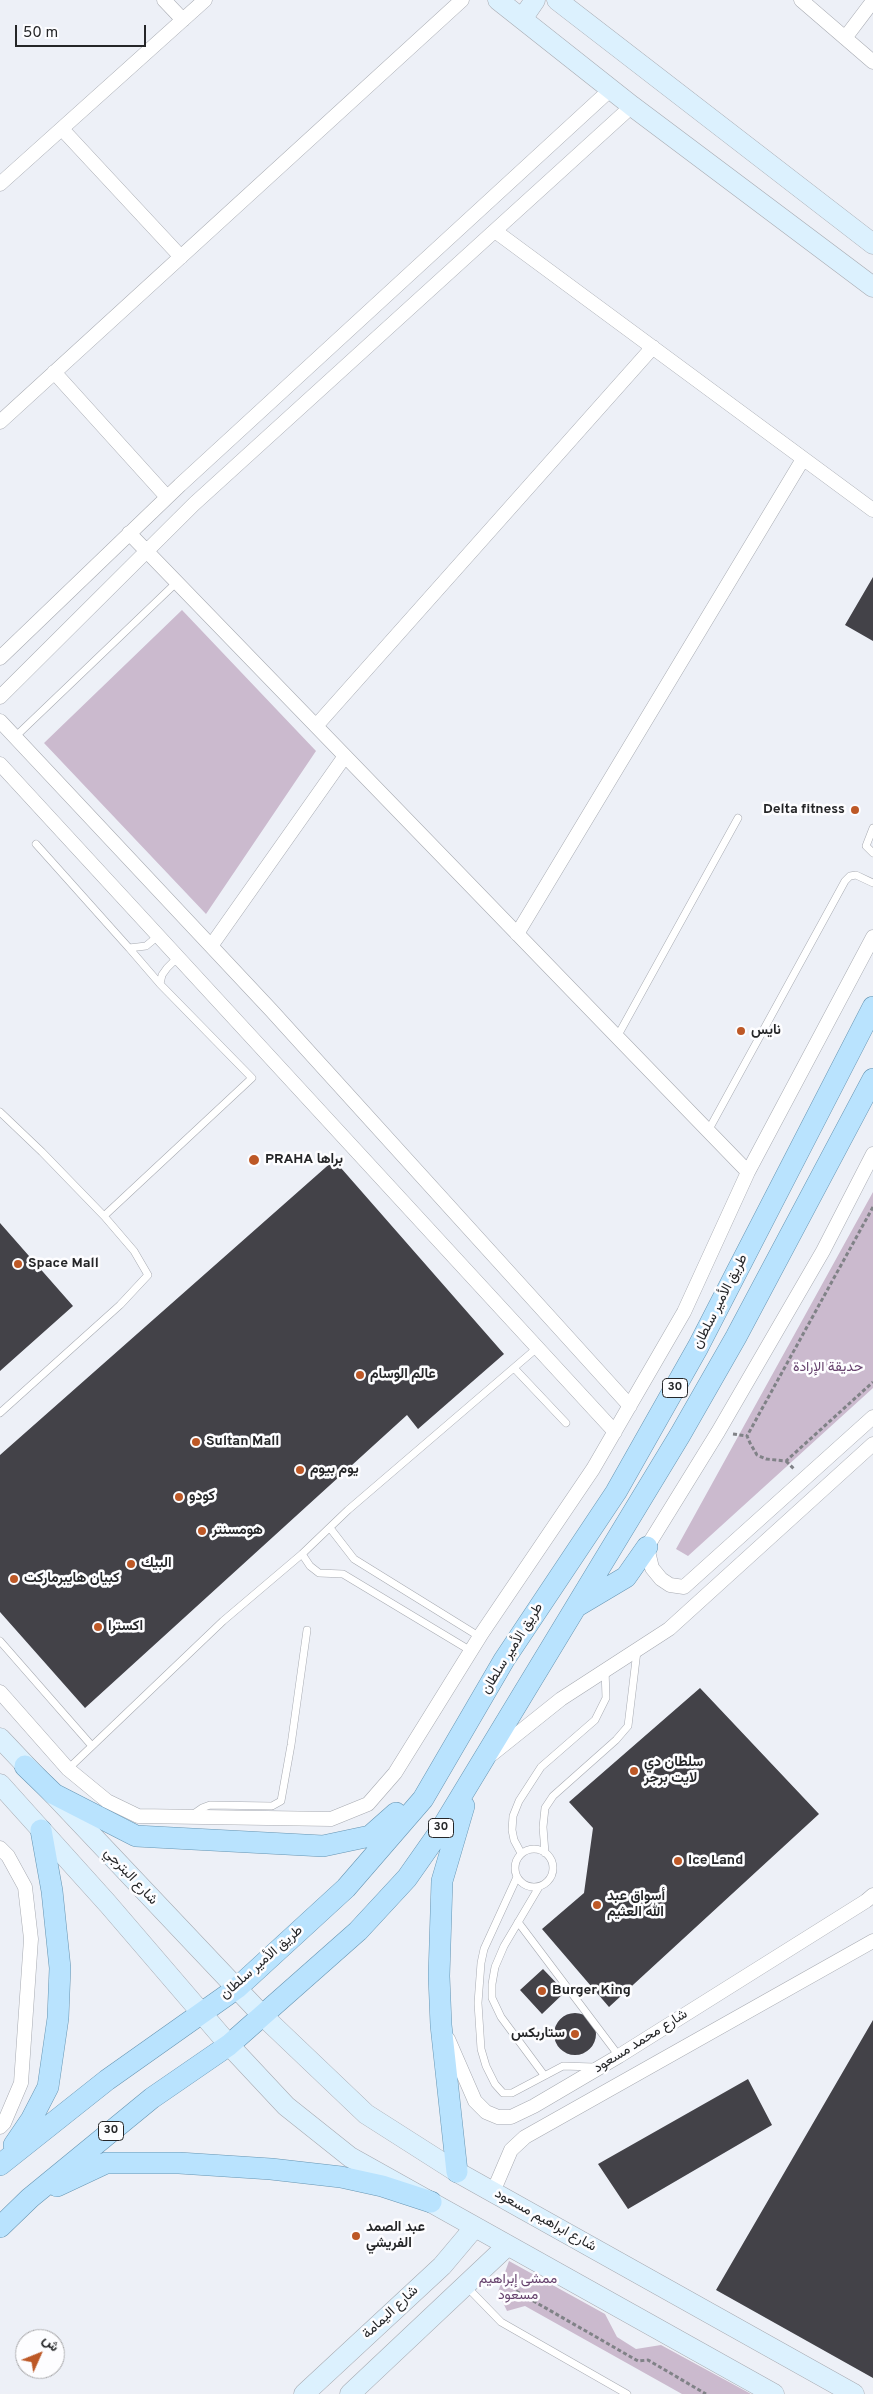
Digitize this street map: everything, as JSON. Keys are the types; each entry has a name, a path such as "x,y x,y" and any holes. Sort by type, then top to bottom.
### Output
{"main road":[{"path":"498,0 632,106 873,287"},
{"path":"522,19 535,0"},
{"path":"557,0 873,244"},
{"name":"طريق الأمير سلطان","path":"0,2165 107,2080 237,1988 346,1888 423,1799 504,1660 616,1492 698,1347 873,1007"},
{"name":"طريق الأمير سلطان","path":"0,2227 30,2198 152,2098 230,2045 262,2014 358,1931 407,1878 440,1830 685,1427 736,1337 873,1079"},
{"path":"802,1142 814,1150 832,1156"},
{"path":"577,1607 626,1577 647,1547"},
{"name":"شارع البترجي","path":"0,1738 262,2014"},
{"path":"25,1766 54,1794 136,1836 323,1846 370,1836 410,1801 449,1754"},
{"path":"457,2172 439,1990 442,1881 460,1818 481,1763"},
{"path":"0,1784 286,2106 350,2157 774,2394"},
{"path":"0,2165 31,2120 48,2087 58,2018 60,1968 52,1891 41,1830"},
{"name":"شارع ابراهيم مسعود","path":"262,2014 366,2114 457,2172 854,2394"},
{"path":"30,2198 106,2163 170,2163 271,2169 341,2177 382,2186 431,2202"},
{"name":"شارع اليمامة","path":"304,2394 442,2266 474,2228"},
{"path":"350,2394 507,2246"}],"street":[{"path":"164,0 182,20"},
{"path":"0,184 205,0"},
{"path":"0,422 462,0"},
{"path":"800,0 873,62"},
{"path":"845,38 873,1"},
{"path":"0,658 167,497 611,89"},
{"path":"0,697 194,504 632,106"},
{"path":"62,128 181,257"},
{"path":"495,231 873,510"},
{"path":"316,726 652,347"},
{"path":"54,372 167,497"},
{"path":"517,934 803,459"},
{"path":"130,533 748,1172"},
{"path":"0,721 211,946 630,1406"},
{"path":"211,946 344,756"},
{"path":"0,764 615,1432"},
{"path":"0,1692 68,1769 107,1800 138,1816 331,1819 368,1804 396,1774 471,1651 593,1469 615,1432 684,1312 748,1172 873,937"},
{"path":"873,1154 823,1251 718,1432 647,1547 652,1568 661,1579 670,1585 684,1587 873,1417"},
{"path":"481,1763 561,1699 669,1629 873,1444"},
{"path":"0,1848 8,1856 26,1887 31,1939 21,2083 0,2127"},
{"name":"شارع محمد مسعود","path":"441,2025 475,2101 486,2112 498,2117 511,2117 599,2068 871,1902"},
{"name":"شارع محمد مسعود","path":"493,2192 511,2150 525,2137 873,1941"}],"lane":[{"path":"15,737 177,582"},
{"path":"617,1037 738,818"},
{"path":"873,828 866,846 873,853"},
{"path":"36,844 160,984 252,1078 104,1216"},
{"path":"708,1131 845,881 850,876 856,875 873,883"},
{"path":"129,948 146,946 159,935"},
{"path":"160,984 162,975 167,968 173,962 182,961"},
{"path":"0,1112 104,1216 134,1251 148,1275 120,1305 0,1413"},
{"path":"68,1769 223,1621 537,1348"},
{"path":"514,1368 566,1423"},
{"path":"330,1528 354,1558 480,1637"},
{"path":"302,1554 310,1566 319,1573 343,1574 471,1651"},
{"path":"191,1816 206,1806 272,1806 278,1804 282,1797 291,1745 307,1630"},
{"path":"0,1642 92,1746"},
{"path":"545,1853 543,1827 545,1808 549,1802 616,1740 628,1726 637,1650"},
{"path":"521,1854 514,1840 512,1830 519,1801 541,1767 595,1720 606,1698 605,1669"},
{"path":"539,1887 530,1887 522,1884 514,1869 516,1860 521,1854 529,1850 537,1849 545,1853 551,1859 553,1868 551,1876 546,1883 539,1887 504,1946 495,1967 492,1998 501,2017 544,2076"},
{"path":"517,1877 484,1949 481,1963 478,2003 481,2049 495,2084 503,2093 512,2093 563,2066 599,2068"},
{"path":"518,1922 619,2056"},
{"path":"465,2286 501,2322 627,2394"}],"path":[{"path":"873,1207 747,1436 750,1443 757,1455 766,1459 786,1461 873,1382"},
{"path":"516,2291 638,2361 648,2360 706,2394"}],"green space":[{"path":"182,610 316,751 206,914 44,743"},
{"name":"حديقة الإرادة","path":"873,1192 873,1388 688,1556 676,1549"},
{"name":"ممشى إبراهيم مسعود","path":"509,2261 605,2314 617,2337 636,2349 661,2345 751,2394 682,2394 525,2306 507,2311 498,2292"}],"building":[{"path":"873,577 873,641 845,625"},
{"name":"Sultan Mall","path":"334,1160 504,1354 418,1429 407,1415 85,1708 0,1612 0,1455"},
{"name":"Space Mall","path":"0,1223 73,1306 0,1371"},
{"name":"Ice Land","path":"700,1688 819,1814 609,2007 542,1929 584,1893 593,1828 569,1802"},
{"name":"Burger King","path":"543,1969 565,1992 542,2014 520,1990"},
{"name":"ستاربكس","path":"575,2013 590,2019 596,2034 590,2049 575,2055 560,2049 554,2034 560,2019"},
{"path":"873,2020 873,2378 716,2290"},
{"path":"748,2079 772,2125 628,2209 598,2164"}],"place":[{"name":"Delta fitness","path":"855,810"},
{"name":"نايس","path":"741,1031"},
{"name":"PRAHA براها","path":"254,1160"},
{"name":"Space Mall","path":"18,1264"},
{"name":"عالم الوسام","path":"360,1375"},
{"name":"Sultan Mall","path":"196,1442"},
{"name":"يوم بيوم","path":"300,1470"},
{"name":"كودو","path":"179,1497"},
{"name":"هومسنتر","path":"202,1531"},
{"name":"البيك","path":"131,1564"},
{"name":"كبيان هايبرماركت","path":"14,1579"},
{"name":"اكسترا","path":"98,1627"},
{"name":"سلطان دي لايت برجر","path":"634,1771"},
{"name":"Ice Land","path":"678,1861"},
{"name":"أسواق عبد الله العثيم","path":"597,1905"},
{"name":"Burger King","path":"542,1991"},
{"name":"ستاربكس","path":"575,2034"},
{"name":"عبد الصمد الفريشي","path":"356,2236"}]}
